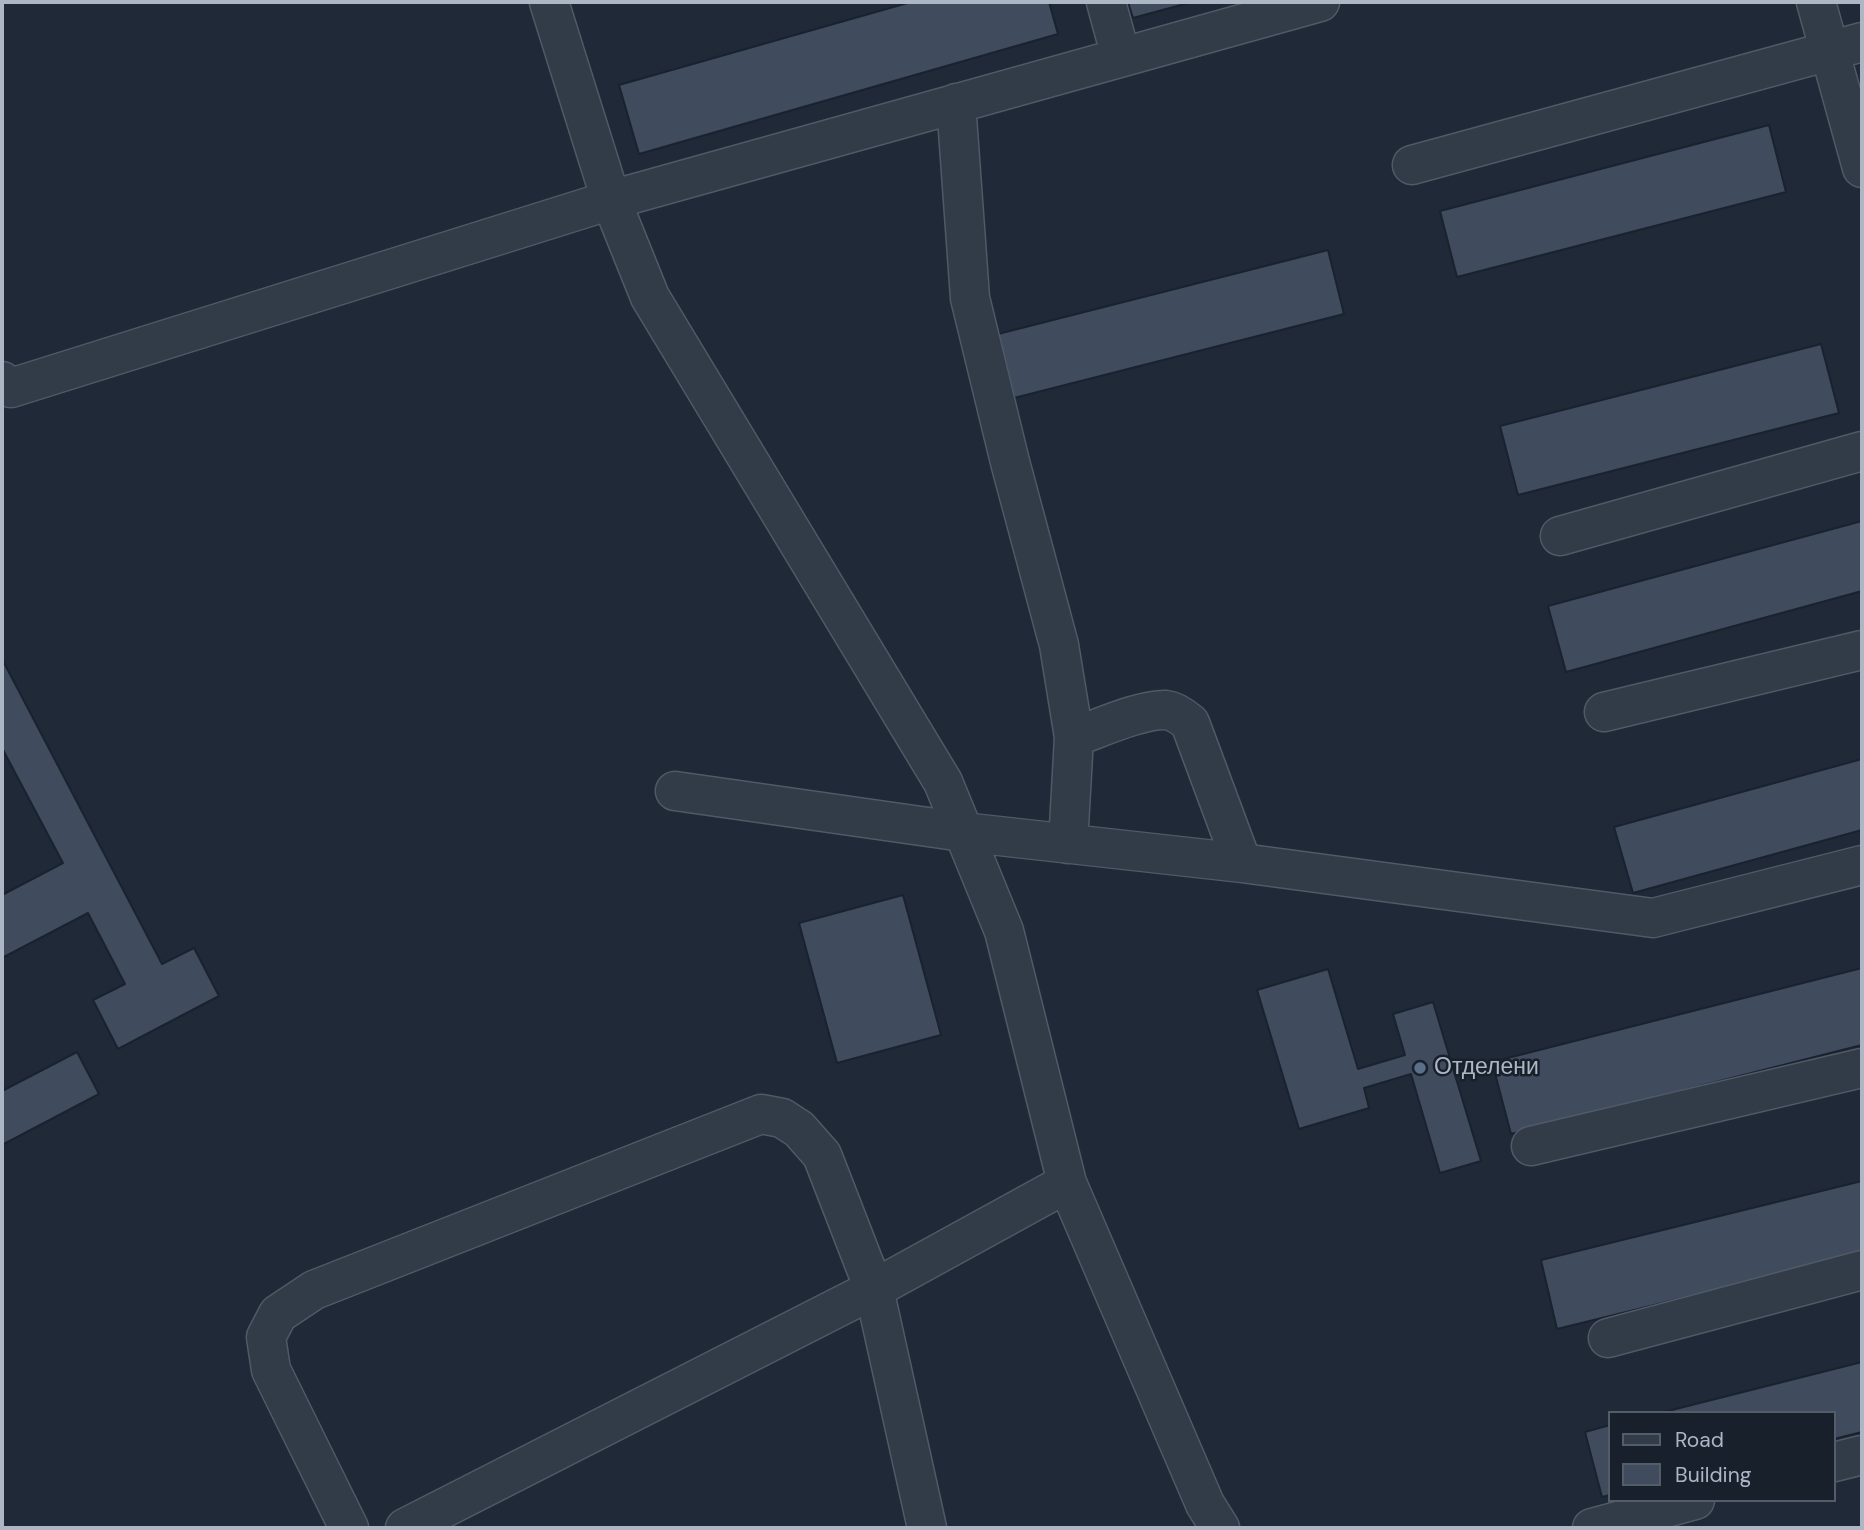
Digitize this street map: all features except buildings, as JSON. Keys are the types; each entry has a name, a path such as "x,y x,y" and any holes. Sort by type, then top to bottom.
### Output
{"street":[{"path":"1106,2 1122,57"},
{"path":"2,381 11,387 611,200 1320,2"},
{"path":"1816,2 1846,46 1862,168"},
{"path":"557,4 611,200 650,297 943,782 1004,930 1067,1183 1205,1504 1220,1528"},
{"path":"1412,165 1846,46"},
{"path":"956,103 970,298 1059,645 1074,737 1068,844"},
{"path":"1560,536 1862,451"},
{"path":"1604,712 1862,650"},
{"path":"1074,737 1146,713 1166,710 1177,713 1190,723 1242,863"},
{"path":"675,791 963,832 1242,863 1653,918 1862,865"},
{"path":"1531,1146 1862,1068"},
{"path":"349,1528 271,1370 266,1337 278,1314 314,1290 761,1114 782,1118 799,1129 822,1155 874,1289 927,1528"},
{"path":"405,1528 874,1289 1067,1183"},
{"path":"1608,1338 1862,1270"},
{"path":"1836,1462 1862,1455"},
{"path":"1592,1528 1688,1502"}],"place":[{"name":"Отделени","path":"1420,1068"}]}
